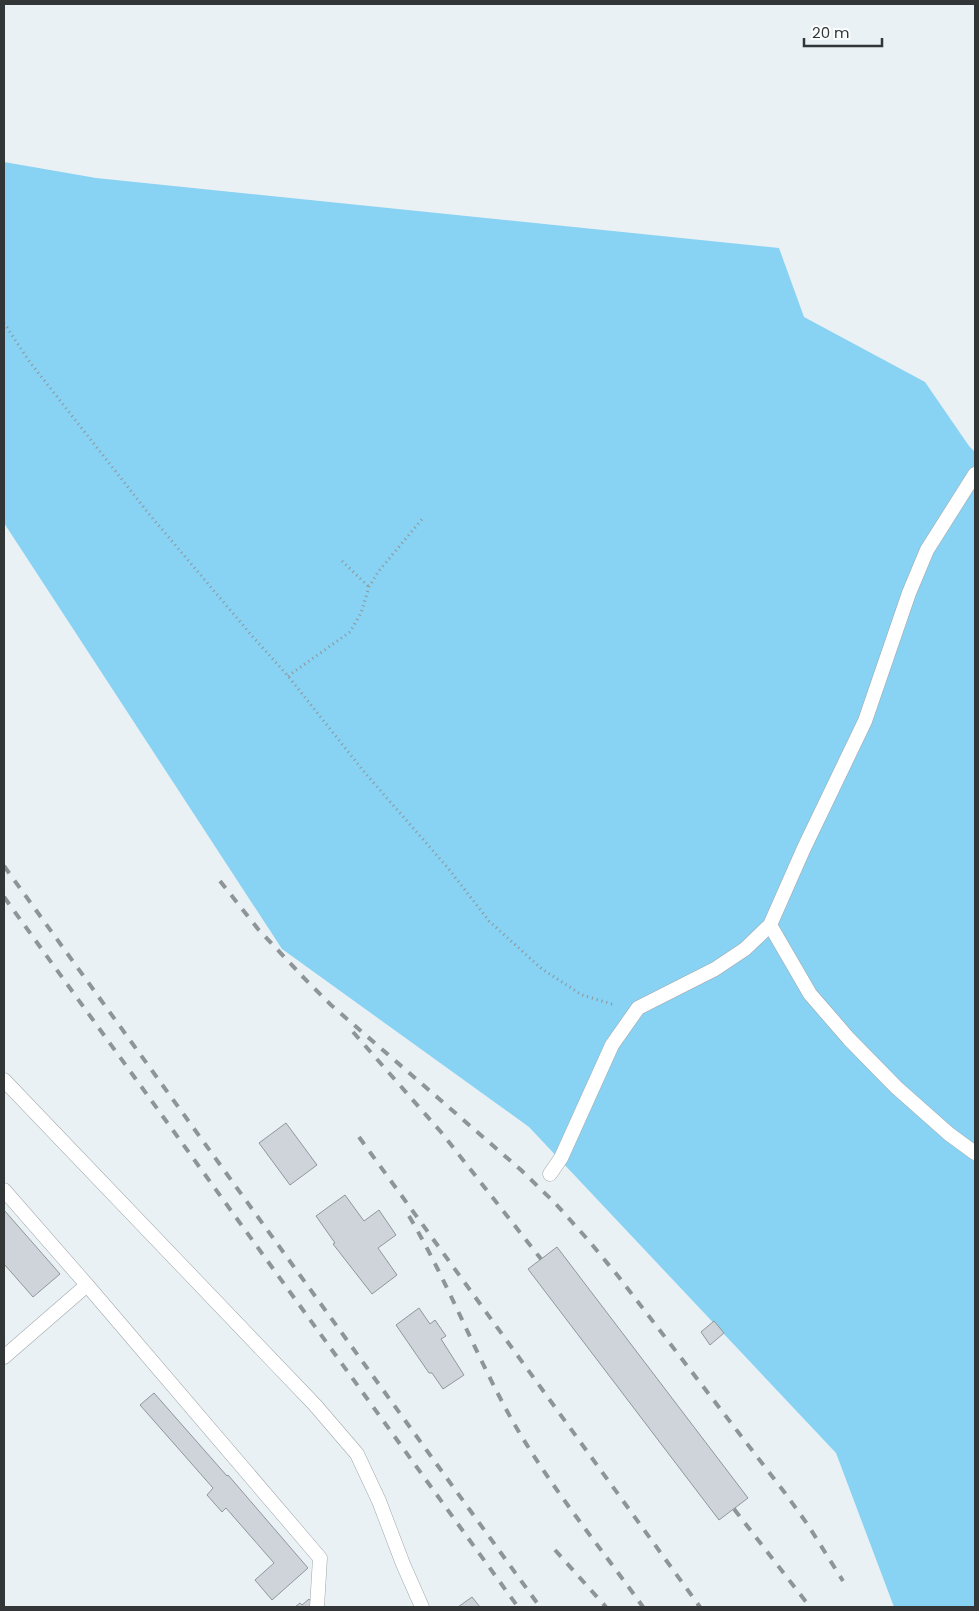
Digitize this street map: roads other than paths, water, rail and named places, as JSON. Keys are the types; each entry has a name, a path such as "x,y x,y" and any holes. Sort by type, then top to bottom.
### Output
{"lane":[{"path":"550,1174 562,1158 612,1045 638,1008 715,968 745,949 770,924 865,721 909,593 927,550 975,474"},
{"path":"770,924 810,994 849,1039 929,1116 975,1153"},
{"path":"4,1080 316,1405 357,1454 379,1501 422,1607"},
{"path":"4,1190 320,1558 316,1607"},
{"path":"4,1357 87,1285"}],"railway":[{"path":"4,866 540,1607"},
{"path":"220,881 258,929 306,980"},
{"path":"4,897 518,1607"},
{"path":"302,976 331,1005 521,1170 555,1203 589,1241 785,1493 808,1525 843,1581"},
{"path":"353,1032 441,1132 541,1259"},
{"path":"359,1137 700,1607"},
{"path":"409,1216 436,1266 512,1420 542,1469 643,1607"},
{"path":"734,1509 810,1607"},
{"path":"555,1550 606,1607"}]}
